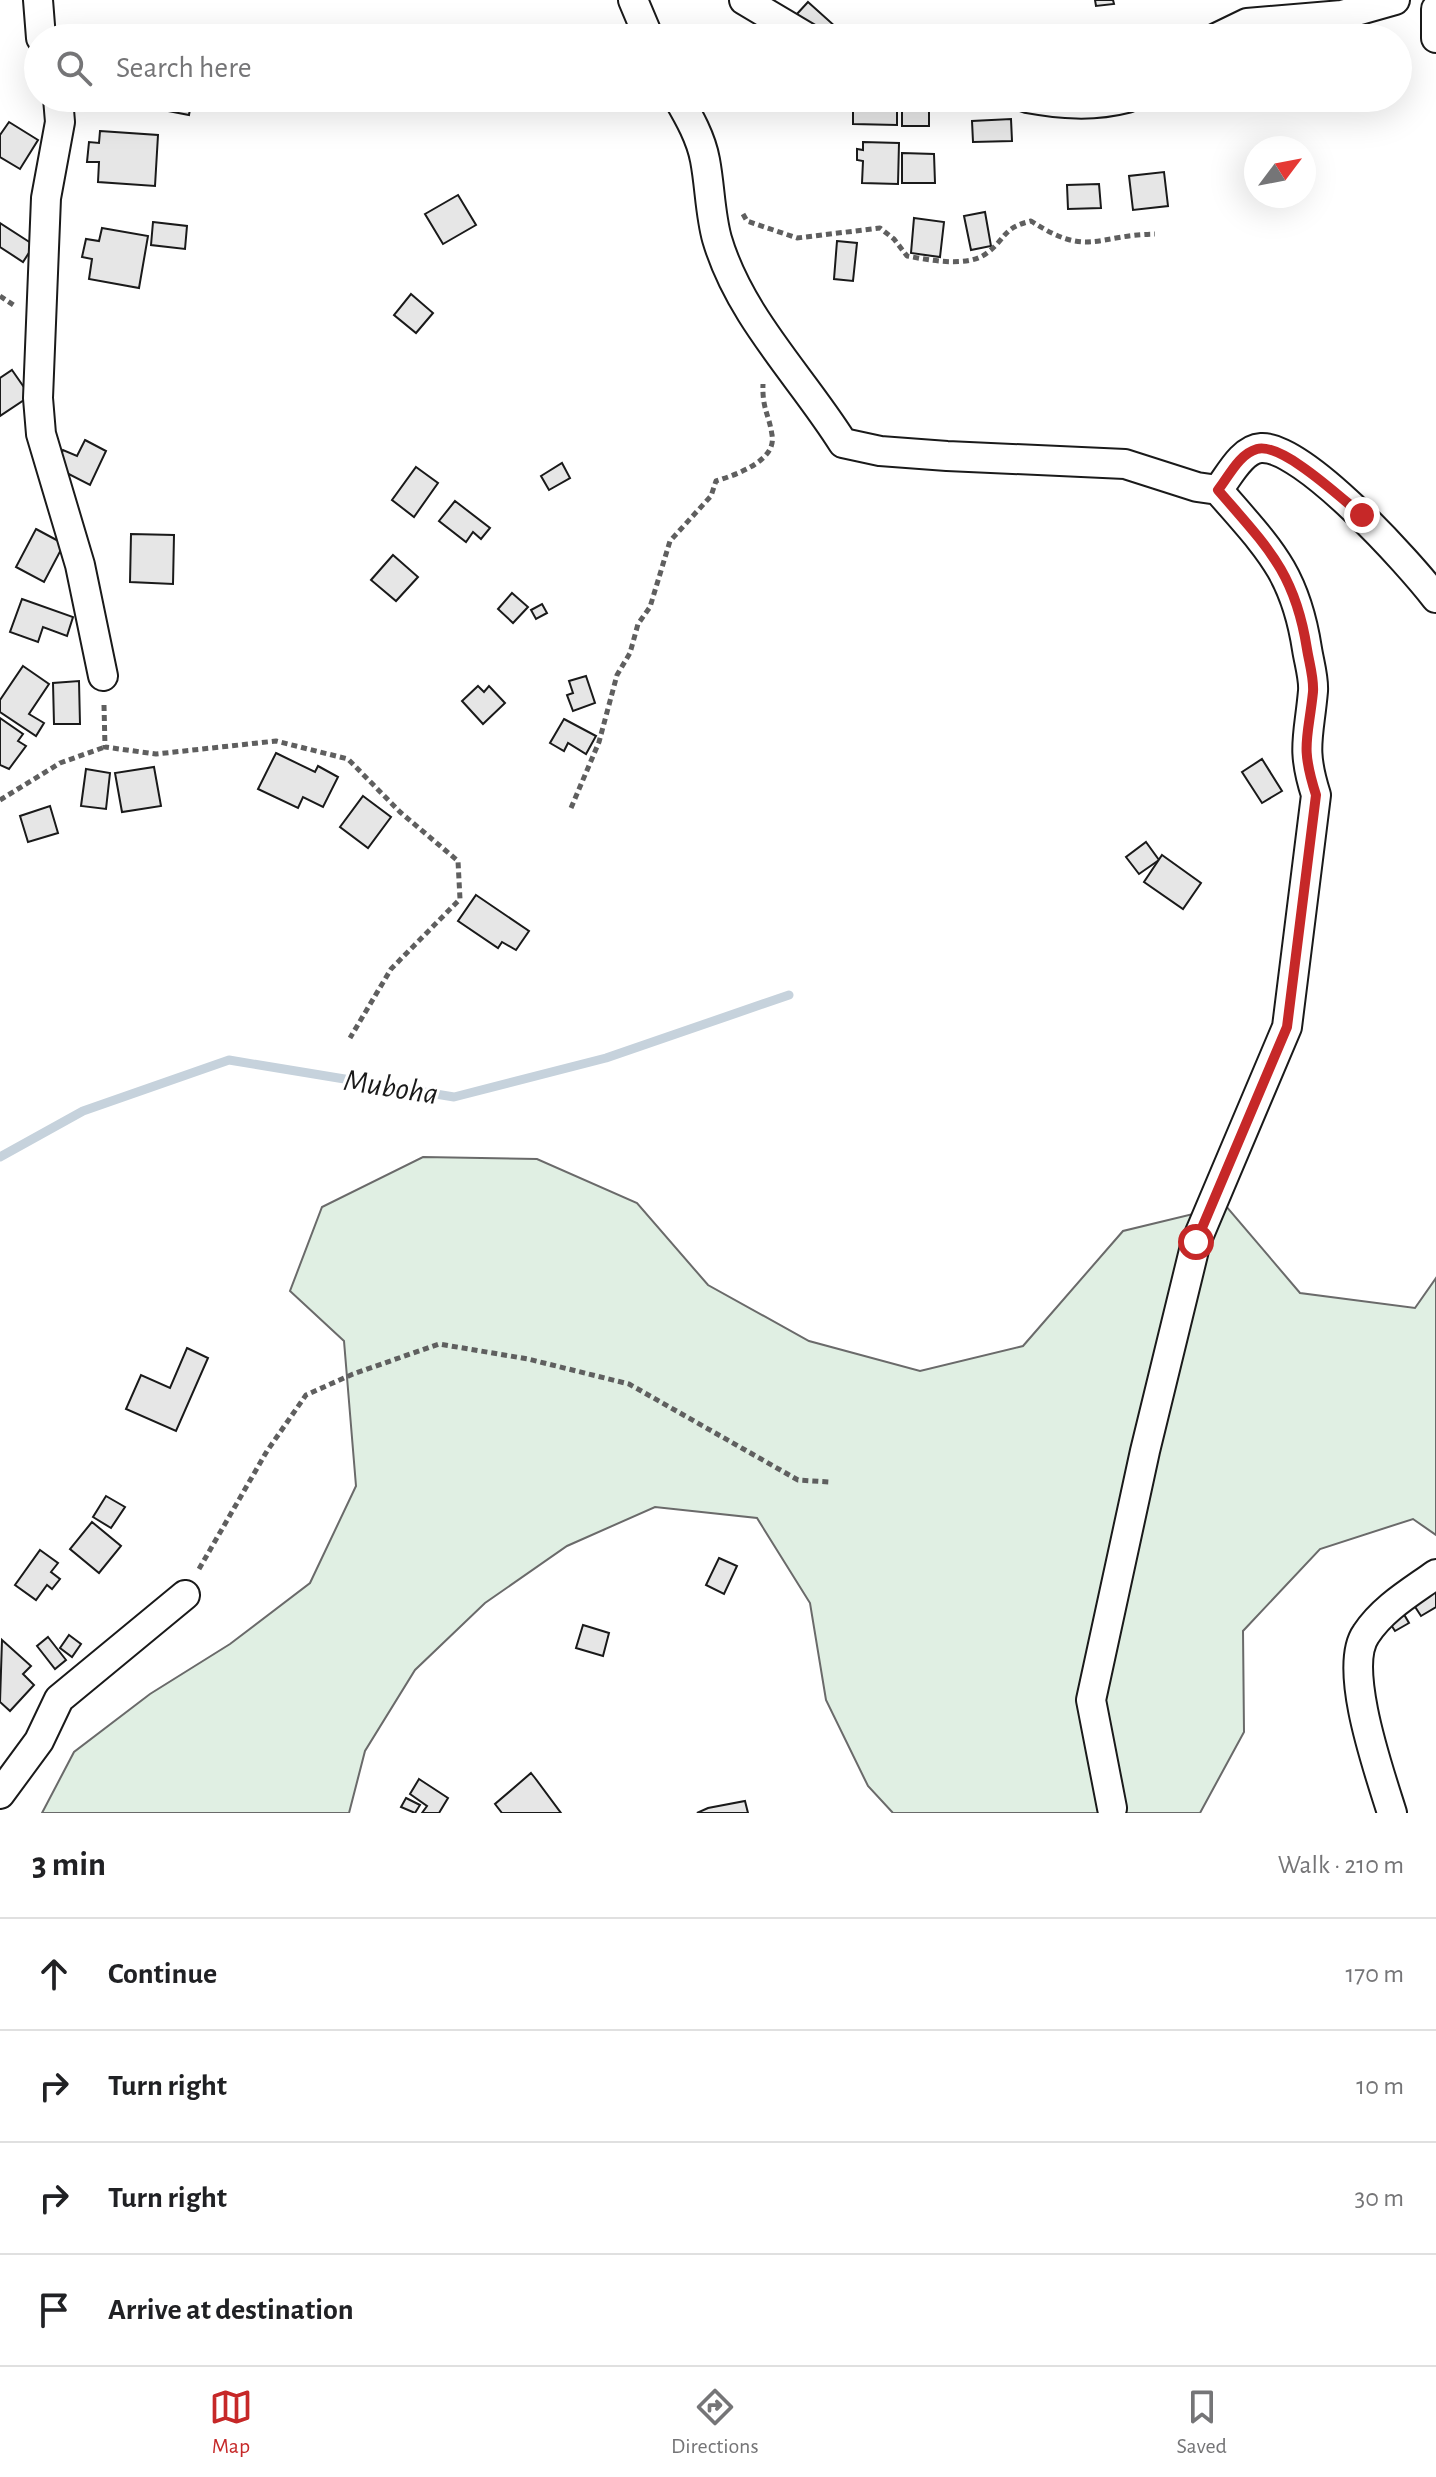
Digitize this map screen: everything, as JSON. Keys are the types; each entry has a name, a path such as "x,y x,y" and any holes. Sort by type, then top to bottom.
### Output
{"street":[{"path":"38,0 40,24"},
{"path":"633,0 643,24"},
{"path":"744,0 784,24"},
{"path":"1245,24 1342,15 1395,0"},
{"path":"1436,9 1436,38"},
{"path":"58,112 59,136 46,198 38,398 41,434 80,565 103,676"},
{"path":"684,112 704,156 717,239 739,292 774,345 812,393 843,443 880,451 947,456 1125,464 1197,487 1218,490 1284,568 1301,614 1313,689 1305,734 1306,762 1316,795 1287,1027 1196,1242 1145,1451 1091,1700 1112,1808"},
{"path":"1218,490 1244,456 1260,448 1281,452 1362,515 1436,598"},
{"path":"1392,1813 1357,1683 1363,1637 1385,1612 1436,1574"},
{"path":"0,1794 39,1741 59,1699 185,1595"}],"path":[{"path":"739,208 747,221 797,238 880,228 894,239 907,256 946,263 986,254 1012,225 1031,221 1057,238 1081,244 1155,234"},
{"path":"571,808 599,742 617,675 630,653 638,624 650,607 670,541 711,496 716,481 744,472 771,449 773,437 762,408 763,376 774,345"},
{"path":"103,676 105,747"},
{"path":"0,800 60,763 105,747 156,754 276,741 348,759 400,812 458,861 460,899 391,969 350,1038"},
{"path":"185,1595 267,1451 306,1395 439,1344 528,1359 629,1384 798,1480 830,1482"}],"green space":[{"path":"423,1157 537,1159 637,1203 708,1285 809,1341 920,1371 1023,1346 1123,1231 1226,1206 1300,1293 1415,1308 1436,1278 1436,1535 1413,1519 1320,1549 1243,1631 1244,1732 1200,1813 893,1813 868,1786 826,1700 810,1603 757,1518 655,1507 567,1546 485,1603 415,1670 365,1751 349,1813 42,1813 74,1752 150,1694 230,1644 310,1583 356,1486 344,1341 290,1291 322,1207"}],"building":[{"path":"1095,0 1113,0 1114,4 1096,6"},
{"path":"808,2 833,24 807,24 796,15"},
{"path":"853,112 897,112 897,125 853,124"},
{"path":"902,112 929,112 929,126 902,126"},
{"path":"1011,119 1012,141 973,142 972,121"},
{"path":"9,122 38,140 20,169 0,157 0,135"},
{"path":"100,131 158,135 155,186 98,182 99,162 87,162 89,142 99,143"},
{"path":"863,142 899,143 898,184 862,183 863,161 857,160 857,149 863,150"},
{"path":"902,153 934,154 935,183 902,183"},
{"path":"1164,172 1168,206 1133,210 1129,176"},
{"path":"1099,184 1101,208 1068,209 1067,185"},
{"path":"458,195 476,225 443,244 425,214"},
{"path":"985,212 991,246 971,250 964,216"},
{"path":"914,218 944,222 940,257 911,253"},
{"path":"153,222 187,226 185,249 151,245"},
{"path":"0,223 34,245 23,262 0,247"},
{"path":"102,228 148,236 139,288 89,279 92,259 82,257 86,239 99,241"},
{"path":"837,241 857,243 853,281 834,279"},
{"path":"411,294 433,313 416,333 394,315"},
{"path":"12,370 30,396 0,416 0,378"},
{"path":"85,440 106,451 90,485 55,467 63,450 77,456"},
{"path":"562,463 570,478 549,490 541,476"},
{"path":"416,467 438,483 414,517 392,500"},
{"path":"455,501 490,528 481,539 473,532 466,542 439,521"},
{"path":"36,529 64,544 44,582 16,567"},
{"path":"131,534 174,535 173,584 130,582"},
{"path":"393,555 418,577 396,601 371,580"},
{"path":"512,593 528,607 513,623 498,609"},
{"path":"22,599 73,617 67,636 43,627 38,642 10,632"},
{"path":"542,604 547,613 536,619 531,610"},
{"path":"23,666 49,684 29,714 44,723 36,736 0,712 0,700"},
{"path":"586,676 595,703 573,711 567,695 573,693 569,681"},
{"path":"79,681 80,724 54,724 53,683"},
{"path":"478,686 484,692 489,686 505,703 483,724 462,701"},
{"path":"0,718 23,734 18,741 26,746 9,769 0,765"},
{"path":"564,719 596,736 586,754 568,743 564,751 550,743"},
{"path":"276,753 315,772 318,766 338,777 323,807 303,797 298,808 258,789"},
{"path":"1262,759 1282,791 1262,803 1242,772"},
{"path":"154,767 161,806 122,812 115,773"},
{"path":"86,769 110,773 106,809 81,806"},
{"path":"363,796 391,817 368,848 340,827"},
{"path":"50,806 58,833 28,842 20,816"},
{"path":"1146,842 1159,860 1139,874 1126,857"},
{"path":"1162,855 1201,883 1183,909 1144,882"},
{"path":"476,895 529,931 516,950 502,942 498,948 458,921"},
{"path":"187,1348 208,1358 176,1431 126,1409 141,1375 170,1388"},
{"path":"106,1496 125,1507 111,1528 93,1517"},
{"path":"92,1522 121,1546 99,1573 70,1549"},
{"path":"40,1550 58,1563 51,1572 60,1579 52,1589 47,1585 36,1600 15,1585"},
{"path":"719,1558 737,1566 724,1594 706,1585"},
{"path":"1436,1587 1436,1607 1421,1616 1412,1602"},
{"path":"1402,1611 1409,1623 1395,1631 1388,1620"},
{"path":"583,1625 609,1633 603,1656 576,1648"},
{"path":"69,1635 81,1644 72,1657 60,1648"},
{"path":"48,1637 66,1660 55,1669 37,1646"},
{"path":"2,1640 31,1666 23,1674 34,1685 10,1711 0,1702"},
{"path":"531,1773 561,1813 502,1813 495,1804"},
{"path":"419,1779 448,1798 439,1813 422,1813 427,1806 410,1794"},
{"path":"406,1798 420,1805 415,1813 401,1807"},
{"path":"745,1801 748,1813 697,1813 708,1808"}],"waterway":[{"name":"Muboha","path":"0,1157 83,1111 229,1060 454,1097 606,1058 789,995"}],"route":[{"path":"1196,1242 1251,1119 1287,1027 1316,795 1306,762 1305,734 1313,689 1301,614 1284,568 1218,490 1244,456 1260,448 1281,452 1362,515"}]}
